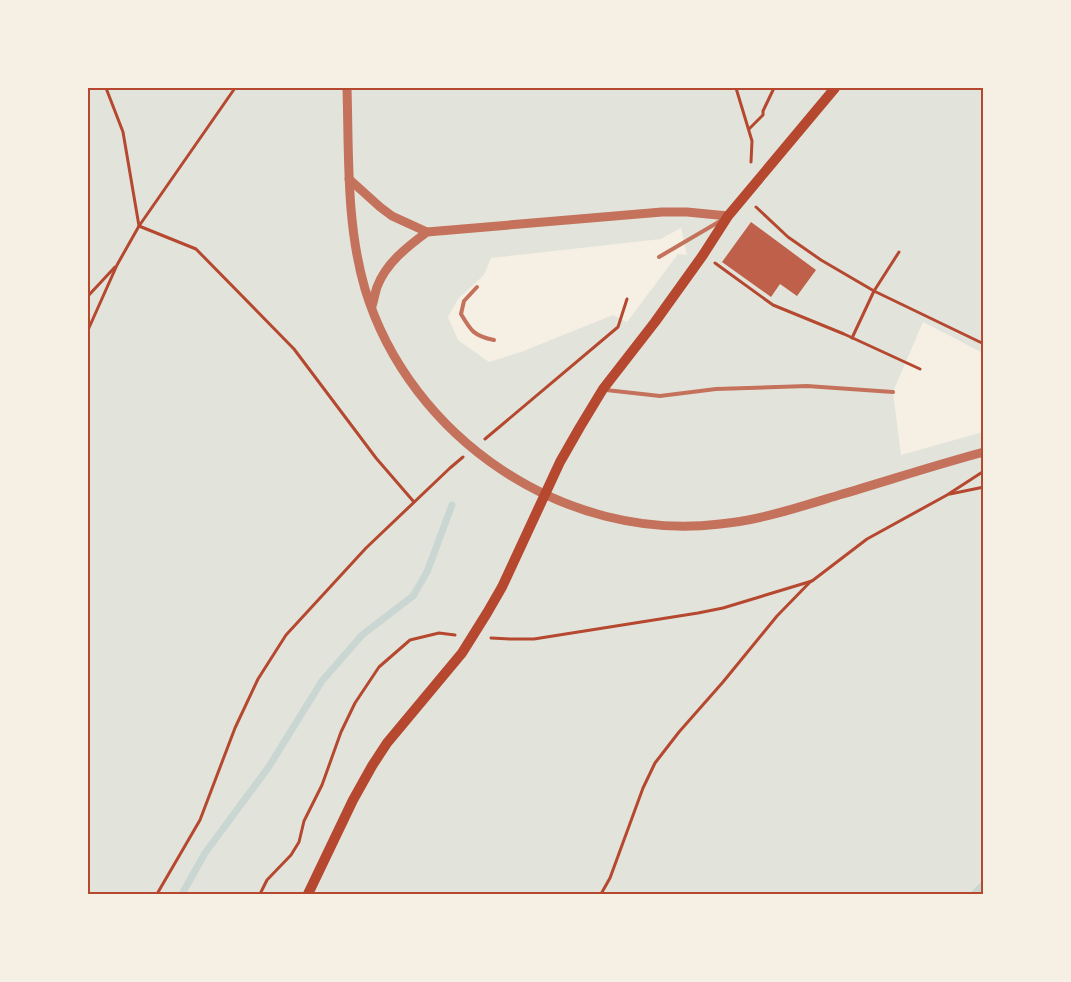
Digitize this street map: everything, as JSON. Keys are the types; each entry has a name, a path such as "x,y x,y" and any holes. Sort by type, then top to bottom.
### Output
{"main road":[{"path":"308,894 372,766 387,743 474,636 502,586 560,462 603,389 703,255 728,216 834,88"}],"street":[{"path":"347,88 349,179 355,240 365,288 389,346 417,390 450,429 494,465 529,487 585,510 626,521 643,524 704,526 756,519 984,452"},
{"path":"349,179 386,211 427,232 662,212 687,212 728,216"},
{"path":"372,307 378,286 395,259 427,232"}],"lane":[{"path":"659,257 728,216"},
{"path":"477,286 464,301 461,314 469,328 480,337 494,340"},
{"path":"603,389 660,396 716,389 807,386 893,392"}],"path":[{"path":"106,88 123,132 139,226"},
{"path":"88,330 117,265 139,226 235,88"},
{"path":"736,88 752,141 750,190 754,205 788,237 821,260 874,291 984,344"},
{"path":"749,130 763,115 774,88"},
{"path":"139,226 196,249 294,348 376,458 414,502"},
{"path":"852,338 874,291 899,252"},
{"path":"703,255 773,305 920,369"},
{"path":"88,296 117,265"},
{"path":"480,443 618,327 626,298"},
{"path":"157,894 200,820 235,728 258,679 286,635 366,548 465,456"},
{"path":"602,894 610,878 643,788 655,763 777,616 812,581 866,539 947,495 984,471"},
{"path":"947,495 984,487"},
{"path":"260,894 267,880 291,855 299,842 304,821 322,785 341,732 355,704 380,667 410,640 439,634 534,639 597,630 723,608 812,581"}],"shaded area":[{"path":"88,88 983,88 983,353 923,322 893,392 901,455 983,432 983,894 88,894","holes":["681,228 687,255 678,254 627,322 613,315 521,352 489,362 458,340 448,317 458,299 484,275 491,258 661,239"]}],"building":[{"path":"751,222 816,270 797,296 780,284 771,297 722,262"}],"waterway":[{"path":"182,894 205,853 268,768 322,681 362,635 413,596 427,572 452,505"},
{"path":"974,894 984,884"}]}
